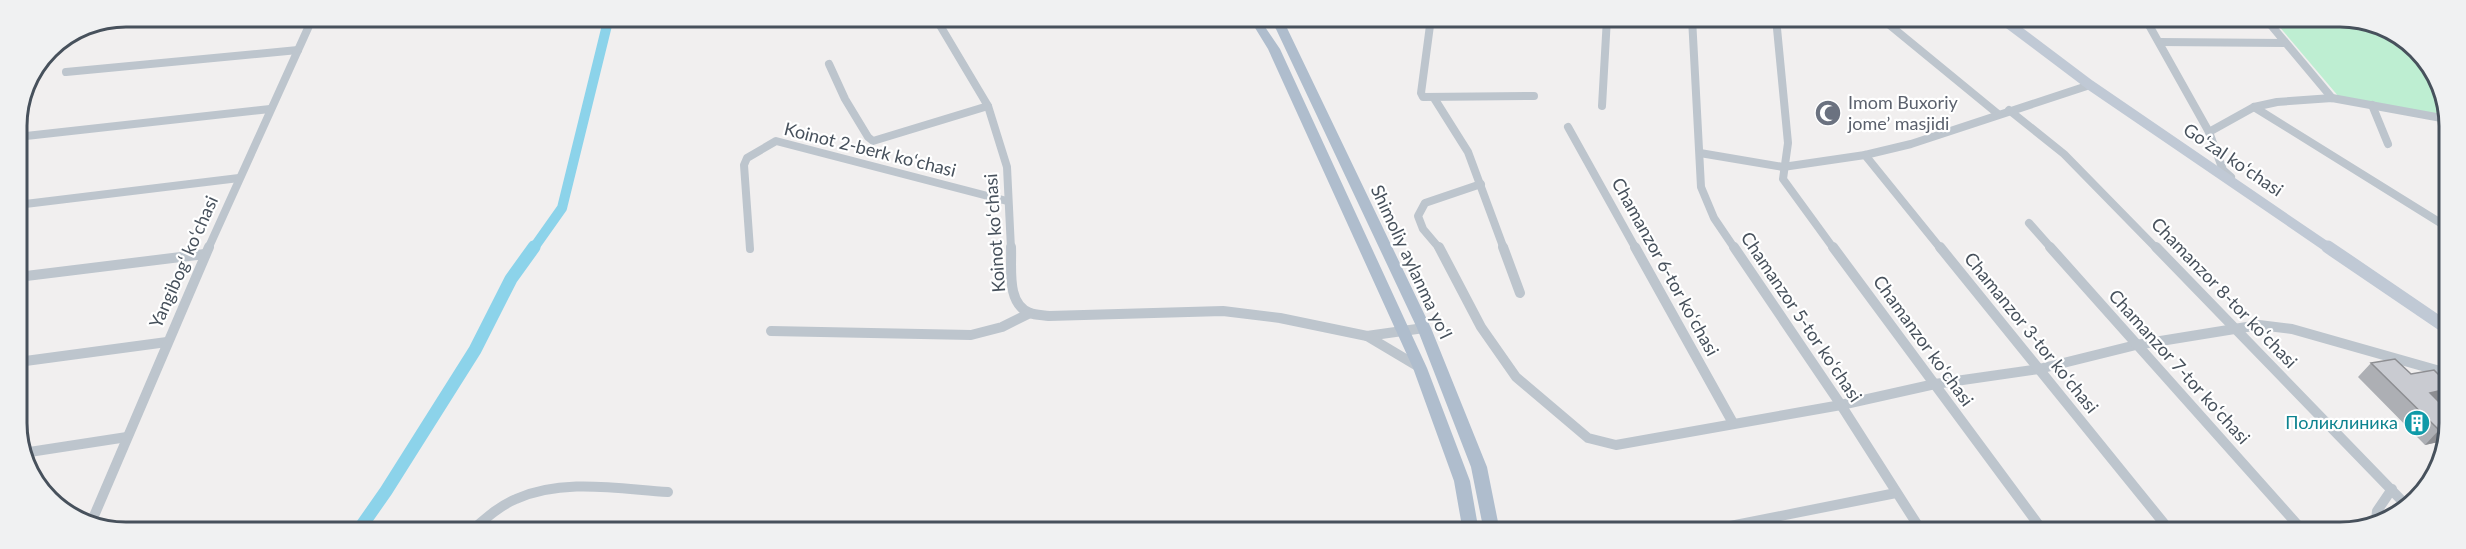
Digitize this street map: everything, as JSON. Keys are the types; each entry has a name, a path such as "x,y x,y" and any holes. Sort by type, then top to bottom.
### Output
{"main road":[{"name":"Shimoliy aylanma yoʻl","path":"1260,27 1274,49 1297,97 1405,331 1462,481 1469,522"},
{"name":"Shimoliy aylanma yoʻl","path":"1280,27 1424,328 1479,467 1490,522"},
{"path":"1297,97 1312,92"}],"street":[{"name":"Yangibogʻ koʻchasi","path":"94,517 238,178 308,27"},
{"name":"Koinot koʻchasi","path":"941,27 988,106 1007,167 1013,293 1019,306 1030,313"},
{"path":"1430,27 1421,93 1423,97 1534,96"},
{"path":"1602,106 1606,27"},
{"name":"Chamanzor 5-tor koʻchasi","path":"1693,27 1701,187 1714,218 1841,405 1915,522"},
{"path":"1777,27 1788,143 1783,167"},
{"path":"1892,27 1998,114"},
{"name":"Goʻzal koʻchasi","path":"2013,27 2090,85 2439,323"},
{"path":"2151,27 2209,132 2223,170 2239,186"},
{"path":"2272,27 2332,98"},
{"path":"2160,42 2285,43"},
{"path":"66,72 298,50"},
{"path":"829,64 846,99 868,137 873,141 988,106"},
{"path":"1700,153 1783,167 1865,155 1911,144 2090,85"},
{"path":"1434,98 1468,152 1520,293"},
{"path":"2209,132 2254,106 2332,98 2438,117"},
{"path":"2372,105 2388,144"},
{"path":"2254,106 2439,222"},
{"path":"27,136 270,109"},
{"name":"Chamanzor 8-tor koʻchasi","path":"2009,110 2064,154 2402,500"},
{"name":"Chamanzor 6-tor koʻchasi","path":"1568,127 1733,423"},
{"name":"Koinot 2-berk koʻchasi","path":"750,249 744,165 747,158 776,141 1007,201"},
{"name":"Chamanzor 3-tor koʻchasi","path":"1865,155 2163,522"},
{"name":"Chamanzor koʻchasi","path":"1783,167 1783,179 2037,522"},
{"path":"27,205 238,178"},
{"path":"1480,184 1433,199 1420,208 1418,216 1426,236 1439,247 1478,323 1509,369 1588,438 1601,443 1616,445 1841,405 1935,384 2039,369 2136,345 2259,325 2292,329 2439,371"},
{"name":"Chamanzor 7-tor koʻchasi","path":"2029,223 2295,522"},
{"path":"27,276 206,254"},
{"path":"771,331 971,334 997,331 1030,313 1049,316 1223,311 1280,318 1367,336 1424,328"},
{"path":"1367,336 1420,368"},
{"path":"27,361 167,342"},
{"path":"32,452 127,437"},
{"path":"482,522 503,504 535,490 568,486 668,492"},
{"path":"2377,515 2392,489"},
{"path":"1750,522 1896,493"}],"green space":[{"path":"2280,27 2340,27 2359,29 2384,37 2400,47 2422,71 2434,94 2438,114 2339,97"}],"building":[{"path":"2395,359 2411,374 2434,370 2439,375 2439,391 2430,393 2439,402 2438,429 2371,363"}],"waterway":[{"path":"533,249 562,208 607,27"},
{"path":"364,522 475,350 511,279 534,247"}],"place":[{"name":"Imom Buxoriy jome’ masjidi","path":"1828,113"},
{"name":"Поликлиника","path":"2417,423"}]}
